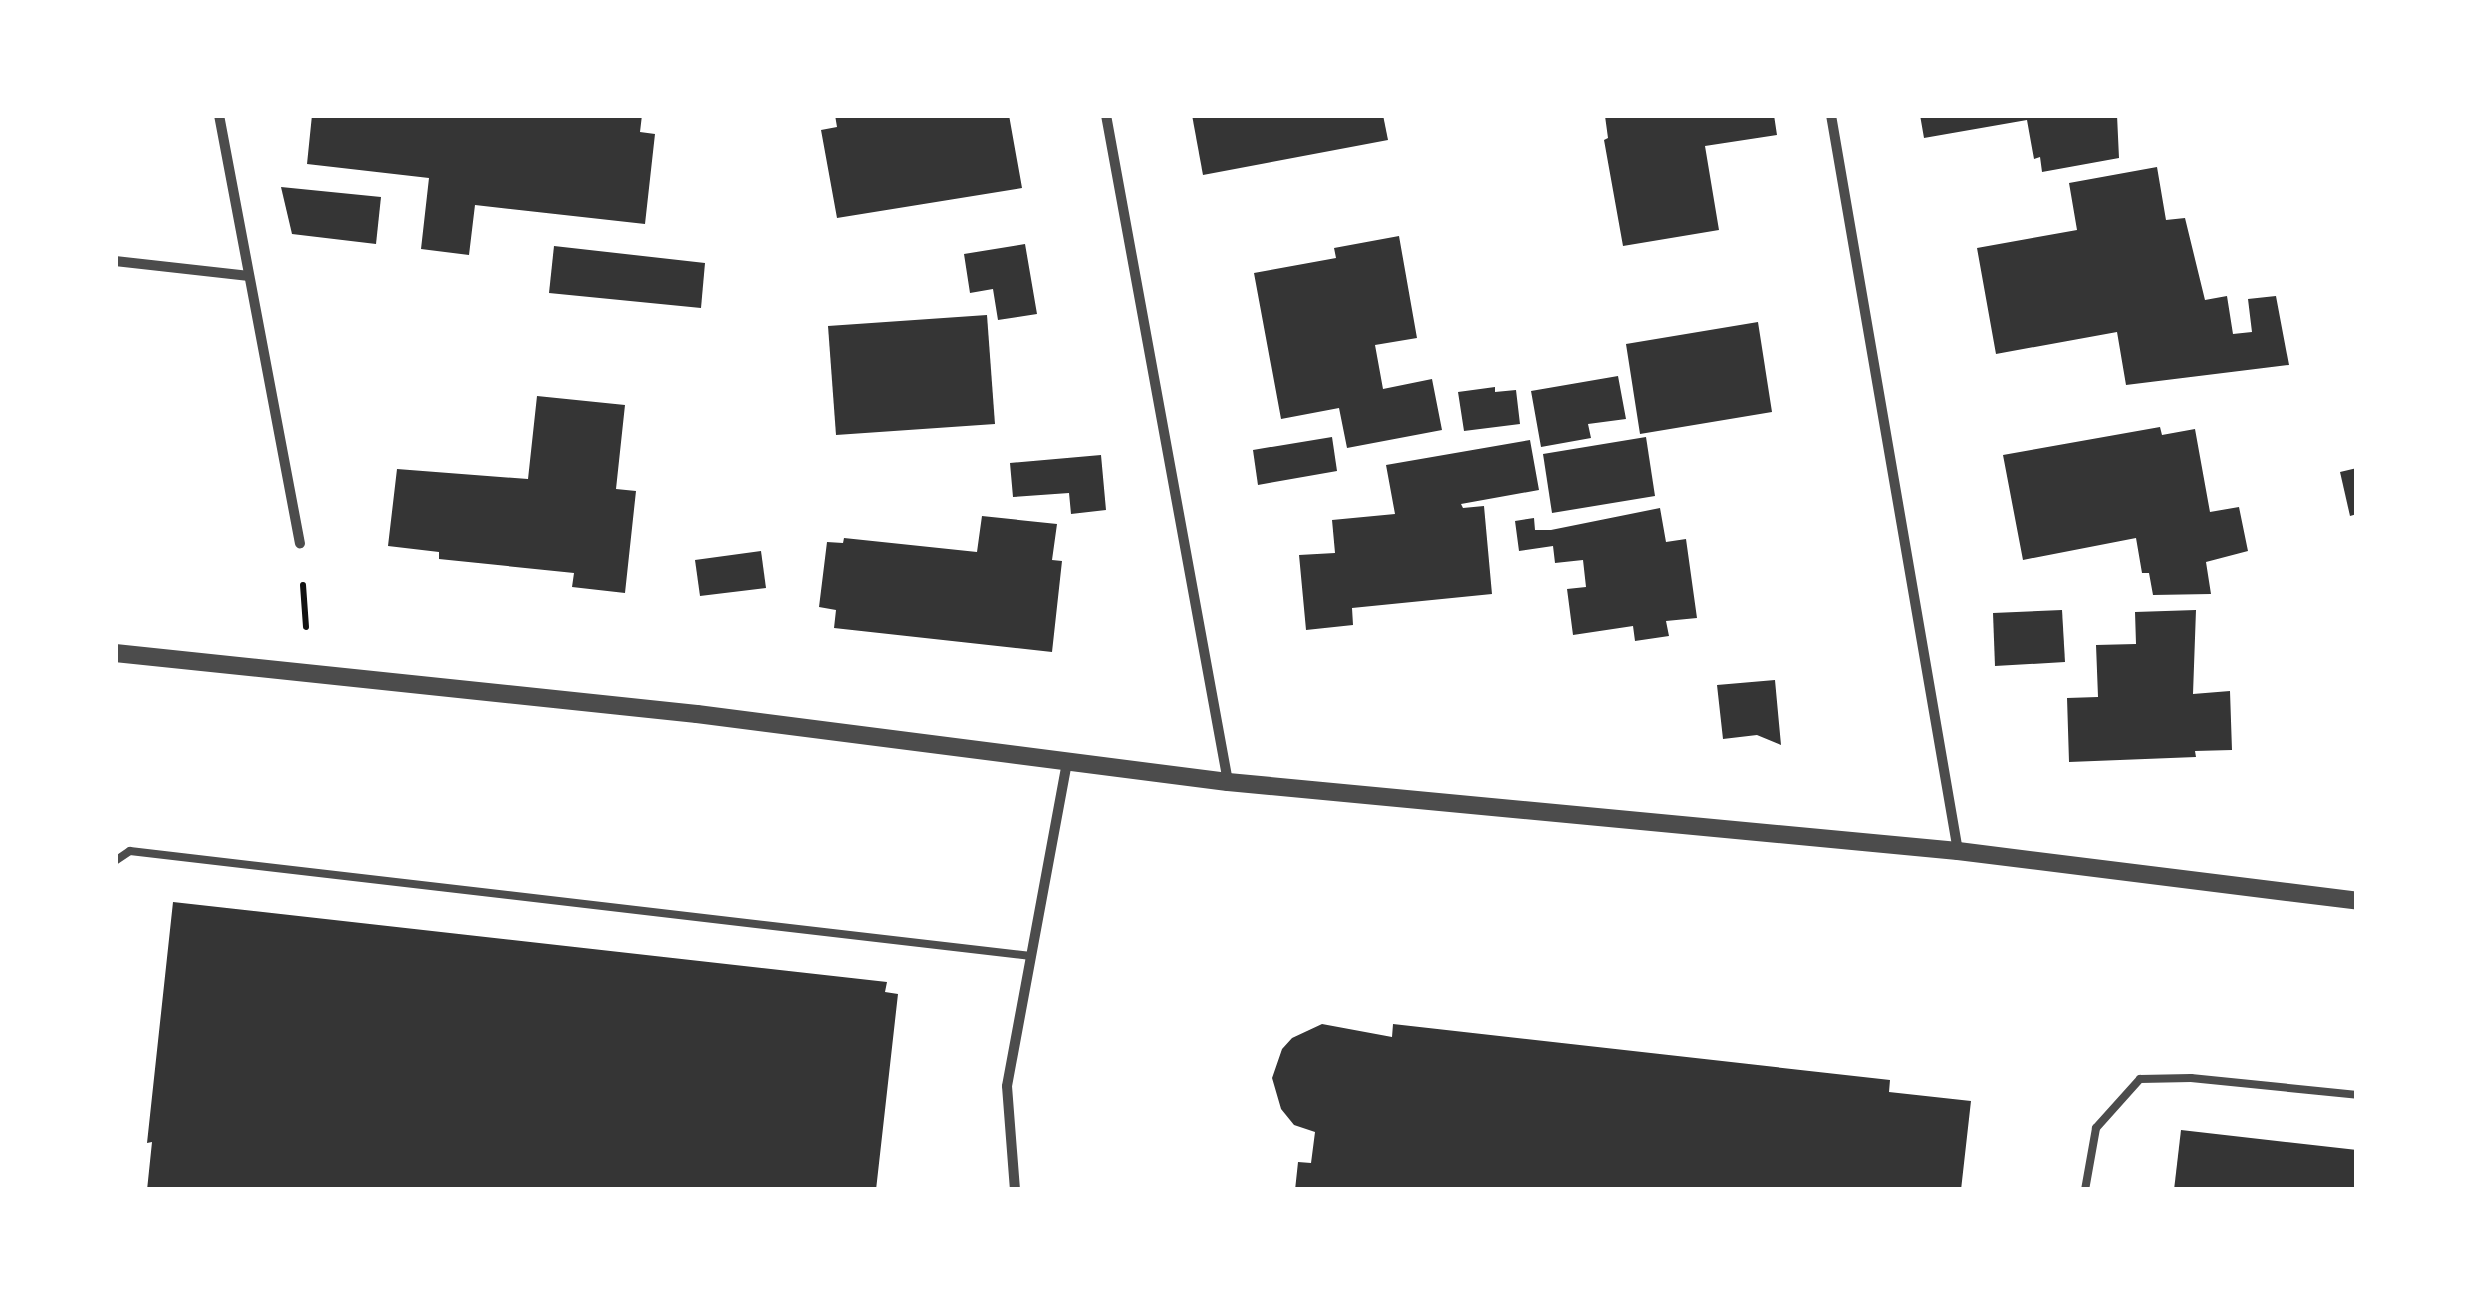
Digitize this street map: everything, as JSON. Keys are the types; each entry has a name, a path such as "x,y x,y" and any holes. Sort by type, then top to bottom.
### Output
{"street":[{"path":"219,115 300,543"},
{"path":"1106,115 1228,782"},
{"path":"1832,115 1958,851"},
{"path":"115,261 249,276"},
{"path":"115,654 697,714 1228,782 1958,851 2357,900"},
{"path":"1016,1190 1006,1086 1067,762"}],"lane":[{"path":"115,861 130,852 1031,956"},
{"path":"2085,1190 2096,1128 2140,1080 2191,1078 2357,1095"}],"path":[{"path":"300,543 309,674"}],"building":[{"path":"312,115 642,115 640,132 655,134 645,224 475,205 469,255 421,249 429,178 307,164"},
{"path":"835,115 1009,115 1022,188 837,218 821,130 837,127"},
{"path":"1192,115 1383,115 1388,140 1203,175"},
{"path":"1774,115 1777,135 1705,146 1719,230 1623,246 1604,140 1608,138 1605,116"},
{"path":"1920,115 2117,115 2119,158 2042,172 2040,157 2034,159 2027,120 1924,138"},
{"path":"2157,167 2166,220 2185,218 2205,300 2227,296 2233,334 2252,332 2248,299 2276,296 2289,365 2126,385 2117,332 1996,354 1977,248 2077,230 2069,183"},
{"path":"281,187 381,197 376,244 292,234"},
{"path":"1399,236 1417,338 1375,345 1383,389 1432,379 1442,430 1347,448 1339,408 1281,419 1254,273 1336,258 1334,248"},
{"path":"1025,244 1037,314 998,320 993,289 970,293 964,254"},
{"path":"554,246 705,263 701,308 549,293"},
{"path":"987,315 995,424 836,435 828,326"},
{"path":"1758,322 1772,412 1640,434 1626,344"},
{"path":"1618,376 1626,419 1588,424 1591,438 1541,447 1531,391"},
{"path":"1495,387 1495,392 1516,390 1520,424 1464,431 1458,392"},
{"path":"537,396 625,405 616,489 636,491 625,593 572,587 574,573 439,559 439,552 388,546 397,469 528,479"},
{"path":"2160,427 2162,435 2195,429 2210,512 2239,507 2248,551 2206,562 2211,594 2153,595 2149,573 2142,573 2136,538 2023,560 2003,455"},
{"path":"1332,437 1337,471 1258,485 1253,450"},
{"path":"1646,437 1655,496 1552,513 1543,454"},
{"path":"1530,440 1539,490 1461,504 1463,508 1484,506 1492,594 1352,608 1353,625 1306,630 1299,555 1335,553 1332,520 1395,514 1386,465"},
{"path":"1101,455 1106,510 1071,514 1069,493 1013,497 1010,463"},
{"path":"2357,468 2357,514 2350,516 2340,472"},
{"path":"1660,508 1666,542 1686,539 1697,618 1666,621 1669,636 1635,641 1633,626 1573,635 1567,589 1586,587 1583,560 1555,563 1553,546 1519,551 1515,521 1534,518 1535,530 1551,530"},
{"path":"982,516 1057,524 1052,560 1062,561 1052,652 834,628 836,610 819,607 827,542 843,543 844,538 977,552"},
{"path":"761,551 766,588 700,596 695,560"},
{"path":"2062,610 2065,662 1995,666 1993,613"},
{"path":"2196,610 2193,694 2230,691 2232,750 2195,751 2196,757 2069,762 2067,698 2098,697 2096,645 2136,644 2135,612"},
{"path":"1775,680 1781,745 1757,735 1723,739 1717,685"},
{"path":"173,902 887,982 885,992 898,994 876,1190 147,1190 152,1142 147,1143"},
{"path":"1322,1024 1392,1037 1393,1024 1890,1080 1889,1092 1971,1101 1961,1190 1295,1190 1298,1162 1311,1163 1315,1132 1294,1125 1281,1109 1272,1078 1282,1049 1292,1038"},
{"path":"2181,1130 2357,1150 2357,1190 2174,1190"}]}
